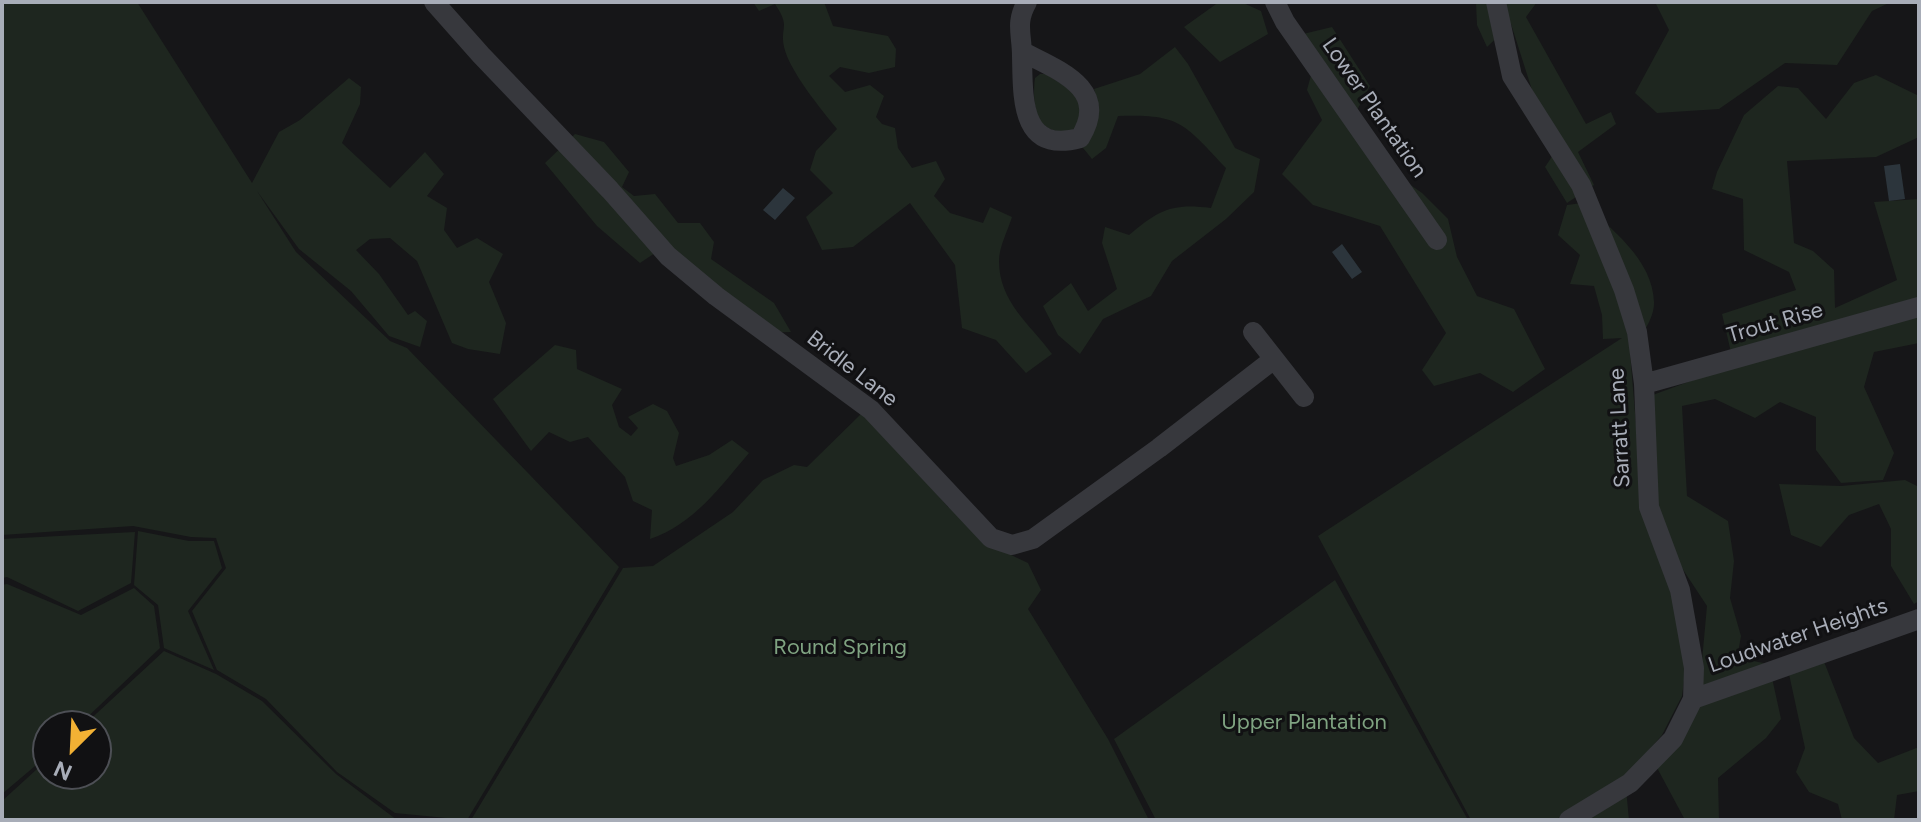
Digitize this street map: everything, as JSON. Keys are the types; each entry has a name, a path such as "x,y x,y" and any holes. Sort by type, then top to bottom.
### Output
{"street":[{"name":"Bridle Lane","path":"434,2 668,256 716,296 871,410 991,538 1012,545 1033,539 1159,448 1274,359"},
{"path":"1023,52 1083,88 1091,104 1089,123 1080,138 1065,142 1049,140 1033,128 1025,111 1019,17 1027,2"},
{"name":"Lower Plantation","path":"1275,2 1285,22 1437,240"},
{"name":"Sarratt Lane","path":"1496,2 1512,76 1581,185 1624,290 1637,332 1644,384 1649,507 1680,590 1694,668 1693,699 1673,739 1630,783 1569,820"},
{"name":"Trout Rise","path":"1644,384 1919,307"},
{"path":"1253,332 1304,397"},
{"name":"Loudwater Heights","path":"1693,699 1919,619"}],"green space":[{"path":"2,2 137,2 252,183 279,132 300,120 349,78 361,87 360,104 342,143 390,188 425,152 444,174 427,196 447,208 444,230 457,248 477,238 503,254 489,282 506,323 500,354 452,343 417,261 390,238 370,239 356,250 379,274 408,315 415,311 427,321 420,347 389,336 351,291 299,249 257,191 296,252 390,341 407,348 619,567 467,820 395,813 337,772 266,699 217,670 192,611 226,568 216,538 191,537 133,526 2,535"},
{"path":"753,2 824,2 833,26 888,36 896,49 895,67 869,73 840,67 829,76 845,92 870,85 884,96 876,117 882,124 895,128 898,148 912,168 936,161 945,179 934,196 950,213 983,223 990,207 1012,217 999,256 1000,276 1017,312 1052,354 1026,373 996,340 962,328 955,265 910,203 853,247 822,250 806,217 833,193 810,170 816,151 837,129 787,57 783,40 784,22 775,4 759,11"},
{"path":"1219,2 1241,2 1261,11 1268,34 1220,62 1184,27"},
{"path":"1476,2 1537,2 1526,17 1586,124 1611,112 1616,124 1578,152 1594,185 1567,203 1545,167 1561,143 1532,90 1511,24 1487,47 1477,25"},
{"path":"1891,2 1872,11 1837,65 1785,63 1719,109 1657,113 1635,93 1669,30 1656,4"},
{"path":"1332,27 1370,86 1356,112 1405,181 1448,219 1457,257 1477,296 1514,309 1545,369 1513,392 1480,373 1434,386 1422,370 1446,333 1380,226 1313,205 1282,174 1322,120 1307,90 1316,57 1303,34"},
{"path":"1175,47 1188,64 1235,148 1260,159 1254,192 1226,219 1172,261 1151,296 1103,319 1080,354 1058,335 1043,306 1071,283 1088,311 1117,289 1102,243 1105,227 1129,235 1166,210 1211,208 1226,168 1190,132 1169,120 1156,117 1118,116 1106,148 1092,159 1079,143 1086,119 1099,107 1094,89 1140,74"},
{"path":"1046,74 1077,94 1083,112 1075,128 1067,133 1048,128 1039,119 1034,91 1035,78"},
{"path":"1876,75 1919,96 1919,137 1876,157 1787,161 1794,243 1813,251 1834,270 1835,308 1897,280 1874,202 1919,199 1919,343 1874,352 1864,387 1894,453 1883,480 1841,483 1816,450 1816,417 1780,402 1755,418 1715,399 1682,406 1687,496 1728,521 1734,561 1730,598 1741,636 1737,658 1769,664 1781,719 1766,738 1718,778 1719,820 1685,820 1655,764 1700,683 1707,606 1674,556 1658,506 1650,396 1734,365 1722,314 1796,290 1789,272 1744,250 1743,199 1712,189 1744,115 1778,86 1798,88 1826,119 1854,83"},
{"path":"575,134 604,142 629,172 622,187 634,196 655,194 678,223 700,223 714,242 711,259 774,303 791,332 759,333 667,245 640,263 597,226 545,163"},
{"path":"1582,203 1628,246 1652,287 1652,315 1630,352 1643,511 1672,592 1686,666 1682,696 1662,735 1625,778 1629,820 1561,820 1611,786 1555,820 1471,820 1318,536 1622,338 1603,339 1602,315 1594,286 1570,284 1580,255 1558,235 1567,205"},
{"path":"555,345 576,350 577,369 622,389 612,405 619,427 631,436 638,428 628,417 653,404 667,411 679,433 673,458 676,466 709,455 732,440 749,453 693,514 650,539 652,510 633,501 625,477 588,437 570,442 549,432 531,451 493,399"},
{"name":"Round Spring","path":"861,414 870,415 948,507 1008,537 1011,555 1028,563 1041,590 1028,609 1108,739 1149,820 471,820 623,568 653,566 733,512 763,480 794,465 807,467"},
{"path":"1905,480 1919,487 1919,601 1914,604 1891,566 1891,529 1879,504 1849,515 1821,547 1791,535 1779,484 1841,486"},
{"path":"138,531 189,541 214,541 222,568 188,611 214,670 164,648 158,605 134,585"},
{"path":"135,532 131,583 78,611 7,577 2,578 2,539"},
{"name":"Upper Plantation","path":"1335,580 1468,820 1156,820 1114,739"},
{"path":"7,584 81,615 134,588 154,606 160,648 95,710 32,710 32,769 2,794 2,585"},
{"path":"1819,649 1854,738 1878,763 1919,747 1919,791 1897,795 1894,820 1842,820 1838,804 1809,792 1796,772 1805,748 1786,660"},
{"path":"164,651 216,674 262,701 336,774 397,820 2,820 2,801 32,774 32,790 112,790 112,710 100,710"}],"shaded area":[{"path":"1900,164 1905,199 1889,201 1884,166"},
{"path":"783,188 795,198 775,220 763,210"},
{"path":"1342,244 1362,272 1352,279 1332,252"}]}
